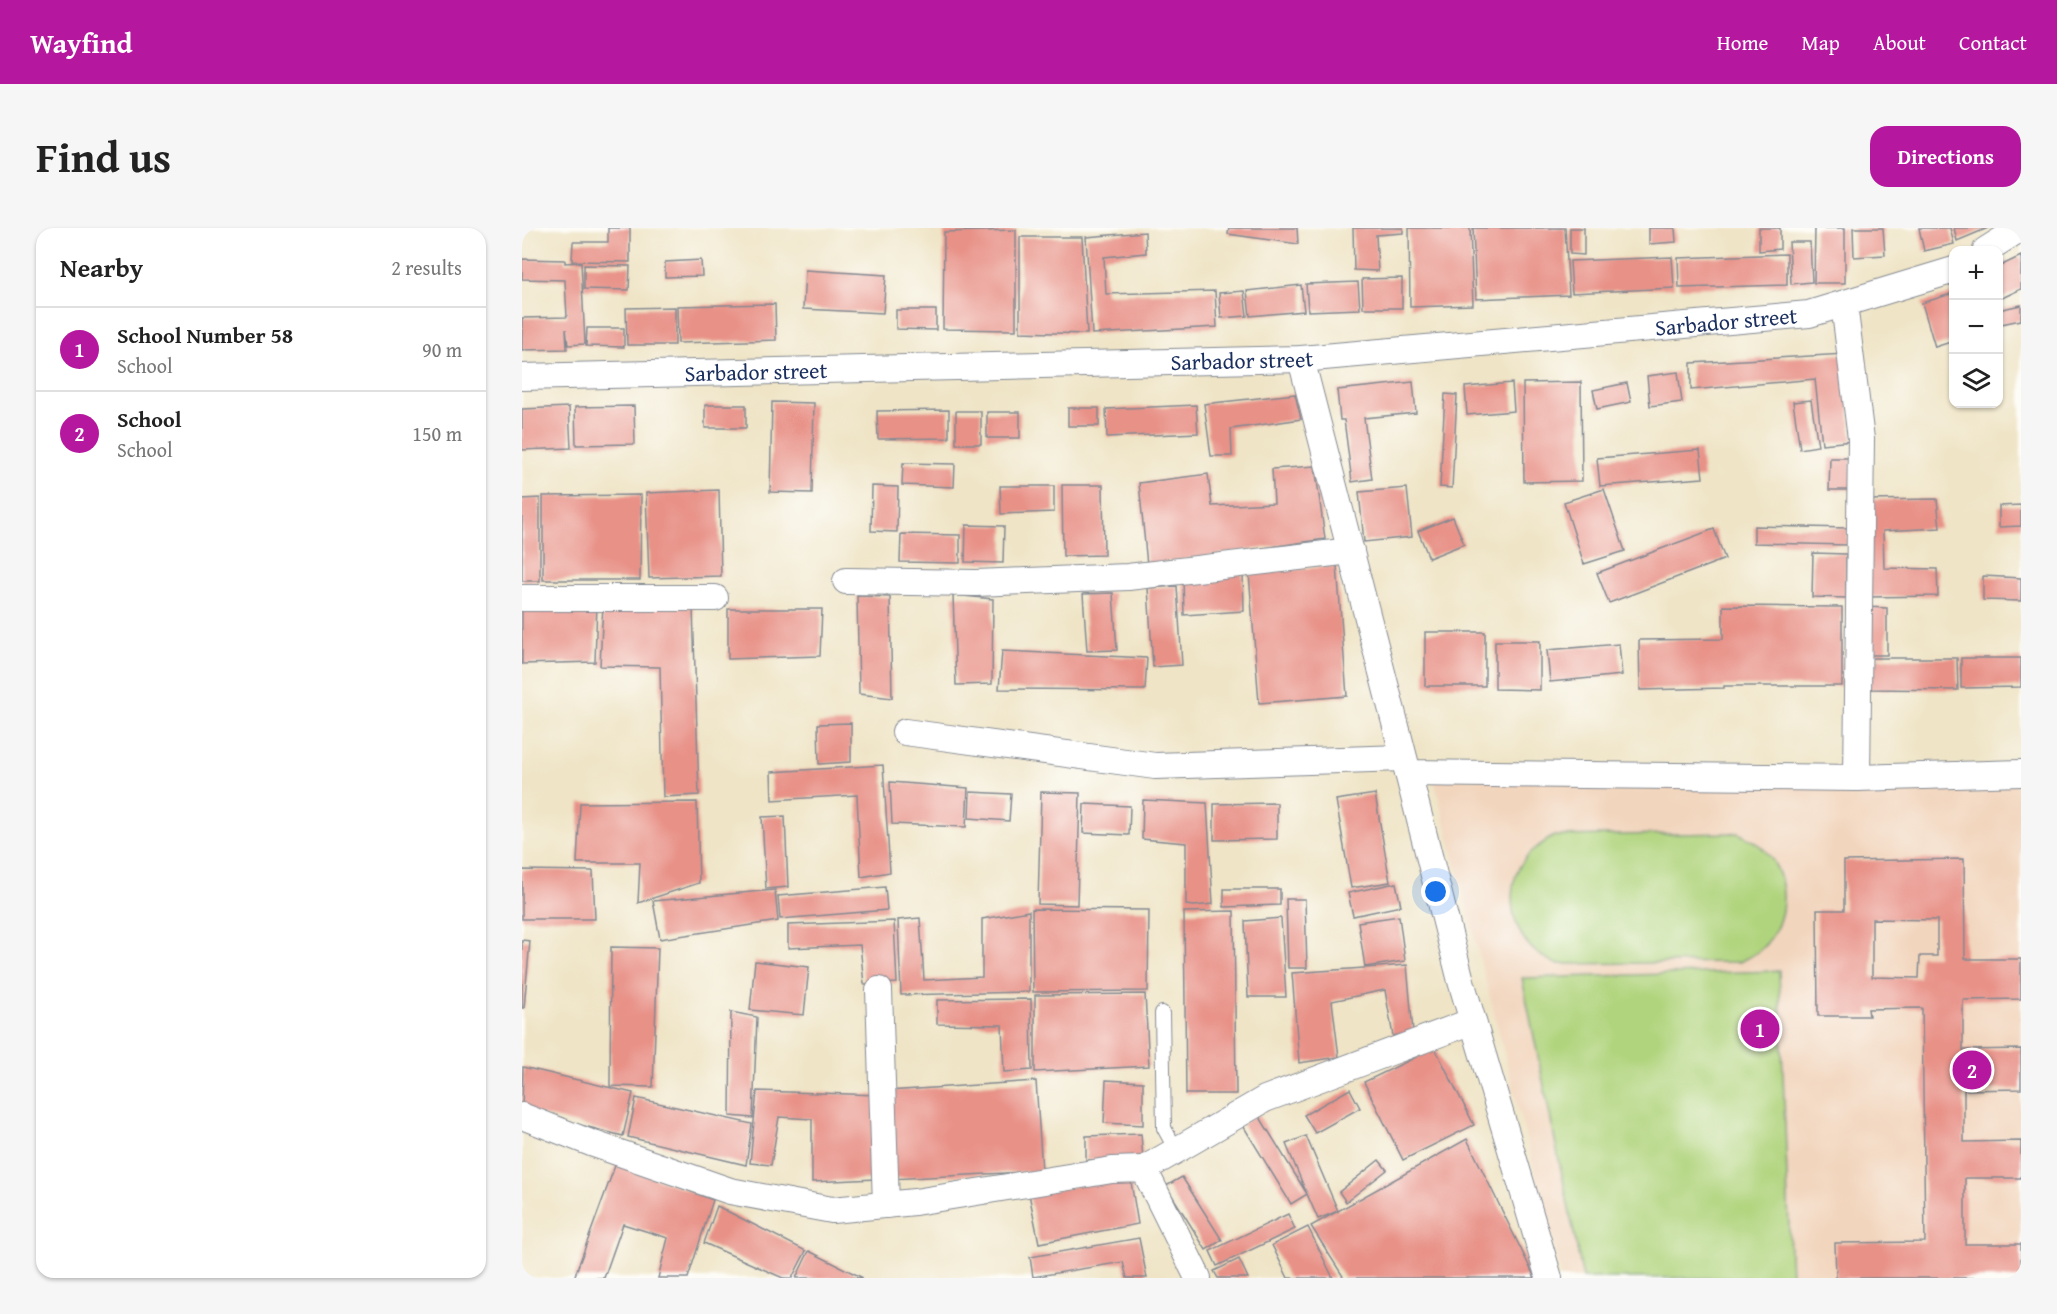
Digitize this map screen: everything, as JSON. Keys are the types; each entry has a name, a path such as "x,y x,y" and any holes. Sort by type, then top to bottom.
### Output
{"street":[{"path":"1992,246 2021,228"},
{"name":"Sarbador street","path":"522,377 1301,359 1809,314 1949,271"},
{"path":"1844,304 1861,440 1857,778"},
{"path":"1301,359 1473,1021 1549,1278"},
{"path":"846,581 976,583 1128,577 1351,551"},
{"path":"522,598 715,598"},
{"path":"905,732 1155,766 1406,766 1857,778 2021,773"},
{"path":"879,990 886,1205"},
{"path":"522,1116 591,1143 730,1191 832,1210 886,1205 1112,1170 1144,1168 1265,1099 1473,1021"},
{"path":"1144,1168 1198,1278"}],"lane":[{"path":"1162,1012 1164,1128 1176,1150"}],"shaded area":[{"path":"2021,775 2021,1278 1562,1278 1434,779"}],"green space":[{"path":"1738,833 1757,843 1770,856 1782,883 1783,897 1782,912 1770,939 1758,952 1740,962 1556,964 1538,954 1528,944 1516,923 1512,900 1515,877 1523,861 1531,852 1554,836"},
{"path":"1779,971 1791,1278 1583,1278 1522,978"}],"building":[{"path":"608,228 630,228 630,262 572,261 573,242 608,242"},
{"path":"1229,228 1297,228 1298,244 1228,234"},
{"path":"1353,228 1403,228 1403,233 1376,235 1378,271 1354,270"},
{"path":"1409,228 1470,228 1473,305 1410,307"},
{"path":"1473,228 1565,228 1569,295 1476,299"},
{"path":"1570,228 1584,228 1584,255 1570,254"},
{"path":"1649,228 1675,228 1676,242 1649,244"},
{"path":"1759,228 1780,228 1780,249 1759,251"},
{"path":"1815,228 1845,228 1845,283 1814,283"},
{"path":"1853,228 1883,228 1885,255 1854,257"},
{"path":"1919,228 1950,228 1954,244 1924,251"},
{"path":"1954,228 1988,228 1957,241"},
{"path":"1016,230 1016,330 943,329 944,232"},
{"path":"1145,232 1146,253 1104,257 1106,294 1215,291 1217,327 1092,334 1086,237"},
{"path":"1020,237 1082,237 1087,334 1020,332"},
{"path":"1789,242 1810,242 1812,282 1791,284"},
{"path":"1787,254 1787,285 1679,288 1678,258"},
{"path":"2021,256 2021,289 2003,298 2003,265"},
{"path":"1672,257 1674,288 1572,293 1570,261"},
{"path":"522,259 565,260 565,263 581,262 585,344 568,345 566,329 567,349 522,350 522,318 567,317 565,280 522,279"},
{"path":"701,260 702,276 665,277 665,262"},
{"path":"584,265 630,266 629,290 584,289"},
{"path":"805,270 886,275 883,313 803,309"},
{"path":"1402,278 1402,308 1363,308 1362,279"},
{"path":"1358,282 1360,309 1308,311 1306,284"},
{"path":"1301,285 1304,311 1250,316 1247,291"},
{"path":"1244,291 1247,316 1221,318 1219,293"},
{"path":"1949,295 1949,343 1935,347 1922,303"},
{"path":"775,304 776,340 678,343 677,306"},
{"path":"2021,305 2021,320 2003,324 2003,309"},
{"path":"675,307 675,345 627,345 626,308"},
{"path":"896,310 936,310 936,330 896,329"},
{"path":"587,328 624,328 624,347 586,346"},
{"path":"1845,354 1852,441 1822,444 1815,379 1691,390 1691,363"},
{"path":"1678,372 1682,402 1650,406 1647,376"},
{"path":"1413,382 1416,413 1364,418 1372,479 1352,482 1344,420 1340,420 1337,390"},
{"path":"1581,382 1582,481 1524,482 1523,383"},
{"path":"1512,383 1514,411 1467,415 1465,387"},
{"path":"1627,383 1631,402 1597,409 1593,390"},
{"path":"1295,394 1301,419 1231,429 1232,456 1211,456 1204,404"},
{"path":"1445,394 1457,395 1452,488 1440,487"},
{"path":"1811,400 1818,446 1800,449 1793,402"},
{"path":"772,402 814,403 812,493 770,492"},
{"path":"705,405 746,405 746,428 705,428"},
{"path":"1196,405 1198,433 1107,437 1106,409"},
{"path":"634,406 635,444 576,445 575,407"},
{"path":"569,407 571,448 522,450 522,409"},
{"path":"1068,408 1099,408 1099,426 1068,426"},
{"path":"949,410 949,438 878,439 877,411"},
{"path":"956,411 981,411 981,444 956,444"},
{"path":"987,412 1020,412 1020,438 987,438"},
{"path":"1700,450 1703,478 1600,486 1597,458"},
{"path":"1830,458 1852,458 1852,490 1829,490"},
{"path":"903,463 955,464 954,487 902,485"},
{"path":"1315,466 1325,539 1147,565 1139,483 1208,474 1212,506 1274,503 1272,469"},
{"path":"1062,485 1103,485 1104,555 1063,556"},
{"path":"872,486 898,487 897,532 871,531"},
{"path":"1000,486 1054,486 1054,512 1001,514"},
{"path":"1407,488 1412,537 1364,542 1359,492"},
{"path":"1604,489 1625,551 1584,564 1564,502"},
{"path":"719,490 721,576 649,578 646,493"},
{"path":"641,495 640,580 543,580 543,496"},
{"path":"540,498 540,581 522,581 522,499"},
{"path":"1937,499 1940,528 1883,531 1884,568 1937,569 1938,596 1866,597 1865,500"},
{"path":"2021,505 2021,526 1999,527 1999,506"},
{"path":"1453,517 1464,544 1429,558 1418,531"},
{"path":"966,525 1004,526 1003,563 965,562"},
{"path":"1754,526 1848,528 1848,545 1754,543"},
{"path":"1714,529 1725,559 1609,603 1597,573"},
{"path":"901,534 960,535 960,563 900,562"},
{"path":"1813,553 1846,554 1846,598 1812,597"},
{"path":"1337,566 1347,696 1259,703 1249,573"},
{"path":"1243,573 1244,611 1184,615 1183,577"},
{"path":"1983,576 2021,578 2021,601 1983,600"},
{"path":"1177,586 1182,665 1153,667 1148,588"},
{"path":"1113,593 1117,650 1087,651 1083,594"},
{"path":"953,595 993,599 992,684 956,685"},
{"path":"857,596 890,597 892,698 859,694"},
{"path":"597,603 595,662 522,664 522,605"},
{"path":"603,603 693,607 699,795 663,797 660,667 600,666"},
{"path":"1723,606 1842,607 1842,686 1724,686 1724,688 1640,690 1639,640 1723,639"},
{"path":"1865,607 1887,608 1887,655 1864,655"},
{"path":"728,609 822,609 820,656 728,659"},
{"path":"1425,632 1485,632 1485,686 1425,686"},
{"path":"1495,641 1540,641 1540,690 1495,689"},
{"path":"1619,644 1622,675 1550,682 1547,650"},
{"path":"1002,651 1147,658 1145,690 999,689"},
{"path":"1870,658 1957,658 1958,690 1868,689"},
{"path":"1961,658 2021,658 2021,687 1961,688"},
{"path":"851,723 851,762 819,764 818,724"},
{"path":"883,765 890,872 861,877 857,795 772,800 771,772"},
{"path":"890,782 968,788 966,827 892,824"},
{"path":"970,792 1011,794 1009,821 969,818"},
{"path":"1041,792 1080,793 1077,905 1038,904"},
{"path":"1375,794 1390,882 1351,888 1336,800"},
{"path":"1143,800 1207,803 1213,904 1186,905 1186,843 1142,839"},
{"path":"697,802 699,883 638,903 640,863 577,863 580,803"},
{"path":"1277,803 1277,839 1214,840 1214,804"},
{"path":"1084,804 1130,806 1129,835 1083,833"},
{"path":"785,816 788,887 766,889 762,817"},
{"path":"1964,859 1965,959 2021,959 2021,999 1963,1000 1963,1050 2021,1049 2021,1089 1964,1090 1964,1142 2021,1141 2021,1178 1965,1178 1965,1244 2021,1244 2021,1278 1836,1278 1835,1243 1925,1242 1922,1008 1868,1009 1869,1016 1818,1016 1817,910 1844,910 1844,861","holes":["1872,919 1937,920 1937,956 1920,956 1919,978 1872,977"]},
{"path":"522,870 593,871 595,919 522,919"},
{"path":"1396,883 1401,906 1353,916 1348,893"},
{"path":"885,887 887,910 780,919 778,896"},
{"path":"1224,889 1280,889 1280,905 1224,907"},
{"path":"775,890 778,921 660,939 653,901"},
{"path":"1286,899 1305,899 1307,968 1288,968"},
{"path":"1032,909 1149,910 1148,991 1033,992"},
{"path":"1029,911 1029,992 901,995 898,920 920,918 924,980 982,977 982,919"},
{"path":"1234,911 1236,1094 1186,1094 1184,912"},
{"path":"1399,916 1405,961 1365,967 1358,922"},
{"path":"1281,918 1286,997 1248,997 1245,921"},
{"path":"894,921 897,983 864,984 860,945 788,948 788,925"},
{"path":"522,940 530,941 524,1008 522,1008"},
{"path":"611,947 658,948 653,1087 610,1086"},
{"path":"755,961 809,967 804,1015 750,1010"},
{"path":"1407,965 1413,1032 1393,1036 1385,990 1332,1001 1339,1057 1299,1063 1292,973"},
{"path":"1145,994 1149,1066 1035,1072 1035,995"},
{"path":"1031,999 1032,1070 1004,1072 1002,1025 937,1024 937,1000"},
{"path":"731,1012 757,1017 753,1118 730,1116"},
{"path":"1435,1048 1474,1125 1403,1160 1364,1082"},
{"path":"523,1067 633,1093 623,1136 522,1110"},
{"path":"1106,1080 1143,1082 1143,1125 1104,1123"},
{"path":"1036,1081 1042,1171 890,1179 888,1091"},
{"path":"1350,1089 1360,1108 1315,1133 1304,1115"},
{"path":"757,1091 879,1095 876,1179 812,1182 812,1119 779,1117 771,1165 750,1163"},
{"path":"636,1098 752,1124 746,1165 628,1137"},
{"path":"1258,1114 1307,1194 1291,1204 1242,1124"},
{"path":"1141,1134 1143,1159 1086,1160 1086,1136"},
{"path":"1306,1136 1338,1211 1318,1219 1286,1144"},
{"path":"1467,1139 1535,1278 1344,1278 1311,1226"},
{"path":"1379,1160 1387,1170 1346,1202 1339,1192"},
{"path":"616,1163 713,1200 688,1278 658,1278 668,1238 623,1224 604,1278 574,1278"},
{"path":"1130,1176 1138,1224 1039,1243 1029,1194"},
{"path":"1182,1177 1222,1240 1206,1250 1166,1186"},
{"path":"717,1206 806,1251 792,1278 783,1278 704,1243"},
{"path":"1288,1214 1295,1229 1217,1266 1210,1251"},
{"path":"1308,1227 1333,1278 1288,1278 1272,1245"},
{"path":"1139,1238 1147,1278 1127,1278 1123,1262 1033,1277 1030,1257"},
{"path":"809,1251 863,1278 796,1278"},
{"path":"1239,1259 1248,1278 1218,1278 1214,1271"}],"place":[{"name":"School Number 58","path":"1760,1029"},
{"name":"School","path":"1972,1070"}]}
